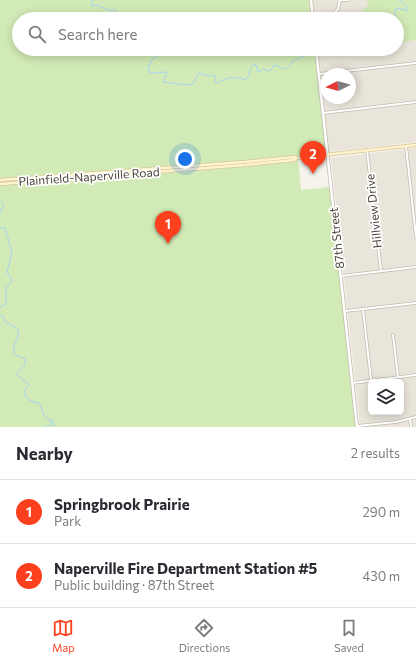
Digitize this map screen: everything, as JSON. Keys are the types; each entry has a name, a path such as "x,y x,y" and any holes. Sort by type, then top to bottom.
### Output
{"main road":[{"name":"Plainfield-Naperville Road","path":"0,180 296,158 416,145"},
{"name":"Plainfield-Naperville Road","path":"0,184 245,165 294,160 296,158"}],"street":[{"path":"311,0 312,12"},
{"path":"335,12 338,9 340,0 348,0"},
{"name":"87th Street","path":"317,56 357,426"},
{"path":"319,74 416,63"},
{"path":"323,113 416,102"},
{"path":"406,146 416,237"},
{"name":"Hillview Drive","path":"367,150 381,271"},
{"path":"341,276 416,267"},
{"path":"345,311 416,303"},
{"path":"363,309 371,379"},
{"path":"393,335 398,377"},
{"path":"380,379 416,375"},
{"path":"352,383 368,380"},
{"path":"357,426 416,417"},
{"path":"410,419 411,427"}],"shaded area":[{"path":"313,0 416,0 416,142 329,152 324,104 356,104 356,68 320,68 319,56 404,56 404,12 314,12"},
{"path":"416,148 416,427 360,427 331,158"}],"green space":[{"path":"0,0 309,0 310,12 12,12 12,56 316,56 326,151 298,155 301,190 330,187 357,427 0,427"},
{"path":"367,0 416,0 416,40 404,42 404,12 361,12 369,4"}],"waterway":[{"path":"93,0 91,4 92,6 97,5 108,10 116,10 117,12"},
{"path":"395,12 398,8 407,11 406,6 399,0"},
{"path":"158,56 152,59 148,68 149,72 166,72 167,74 163,81 164,82 185,85 193,84 199,73 215,76 215,81 217,83 224,79 231,78 245,80 254,64 256,65 258,72 264,69 267,71 271,70 274,65 286,69 293,61 305,56"},
{"path":"0,201 4,205 0,213"},
{"path":"0,228 5,228 12,252 7,272 11,278 11,283 6,287 6,304 0,307"},
{"path":"0,315 2,315 5,322 18,330 17,341 14,345 14,354 25,359 24,366 17,374 29,384 29,386 24,390 25,396 31,401 39,403 45,416 53,421 54,427"},
{"path":"46,427 51,425 51,421"}],"place":[{"name":"Naperville Fire Department Station #5","path":"313,174"},
{"name":"Springbrook Prairie","path":"168,244"}]}
